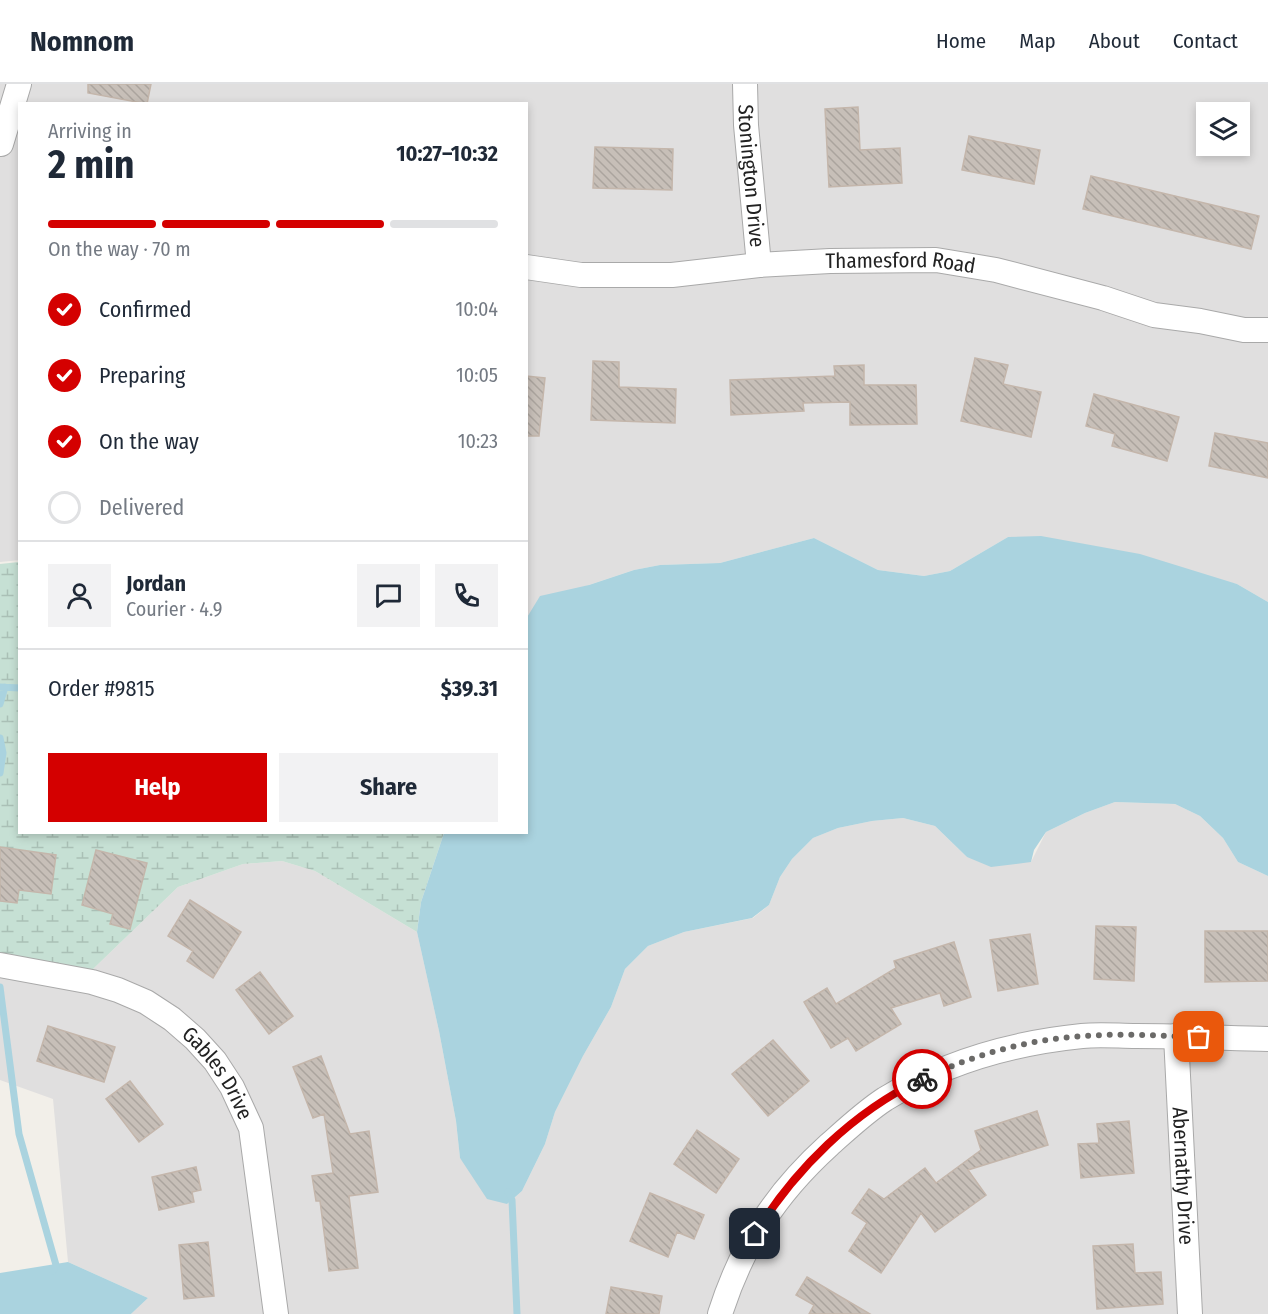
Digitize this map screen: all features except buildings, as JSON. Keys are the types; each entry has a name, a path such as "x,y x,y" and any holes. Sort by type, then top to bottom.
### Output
{"street":[{"path":"7,146 19,84"},
{"name":"Stonington Drive","path":"745,84 746,125 759,265"},
{"name":"Thamesford Road","path":"528,267 581,275 672,275 759,265 830,261 936,260 996,270 1103,298 1154,315 1244,330 1268,330"},
{"name":"Gables Drive","path":"0,965 92,982 146,1002 172,1019 215,1061 232,1087 251,1128 276,1314"},
{"path":"720,1314 745,1251 781,1194 802,1170 857,1119 885,1099 948,1067 982,1054 1017,1046 1085,1036 1268,1039"},
{"name":"Abernathy Drive","path":"1176,1036 1190,1314"}],"shaded area":[{"path":"0,84 1268,84 1268,602 1237,584 1008,537 950,571 924,576 878,570 814,538 720,563 660,565 634,570 589,585 528,619 528,102 18,102 18,560 0,562"},
{"path":"1115,802 1175,804 1200,816 1223,838 1238,862 1268,876 1268,1314 131,1314 148,1298 68,1262 53,1099 0,1080 0,968 92,970 178,887 243,864 282,861 315,871 417,932 439,1031 456,1121 460,1158 507,1204 522,1191 545,1144 555,1112 611,1007 625,969 648,946 684,932 753,918 769,905 780,877 792,859 813,838 838,828 903,818 935,826 967,857 1031,862 1046,832 1085,813"}],"green space":[{"path":"18,562 18,834 444,834 421,902 417,932 315,871 282,861 243,864 178,887 92,970 0,969 0,564"}],"water":[{"path":"1041,536 1140,554 1237,584 1268,602 1268,876 1238,862 1223,838 1200,816 1175,804 1115,802 1085,813 1046,832 1034,850 1031,862 991,867 967,857 935,826 903,818 838,828 813,838 792,859 780,877 769,905 752,918 684,932 648,946 625,969 611,1007 555,1112 545,1144 522,1191 507,1204 487,1199 460,1158 456,1121 439,1031 417,932 421,902 444,834 528,834 528,616 540,596 589,585 634,570 660,565 720,563 814,538 878,570 924,576 950,571 1008,537"},
{"path":"68,1262 148,1298 131,1314 0,1314 0,1273"}],"waterway":[{"path":"0,687 18,688"},
{"path":"0,704 5,687"},
{"path":"0,738 3,753 0,773"},
{"path":"0,987 19,1134 56,1265 53,1271"},
{"path":"508,1192 512,1200 517,1314"}],"way so far":[{"path":"922,1079 982,1054 1051,1040 1085,1036 1199,1037"}],"route":[{"path":"755,1234 781,1194 802,1170 857,1119 885,1099 922,1079"}]}
